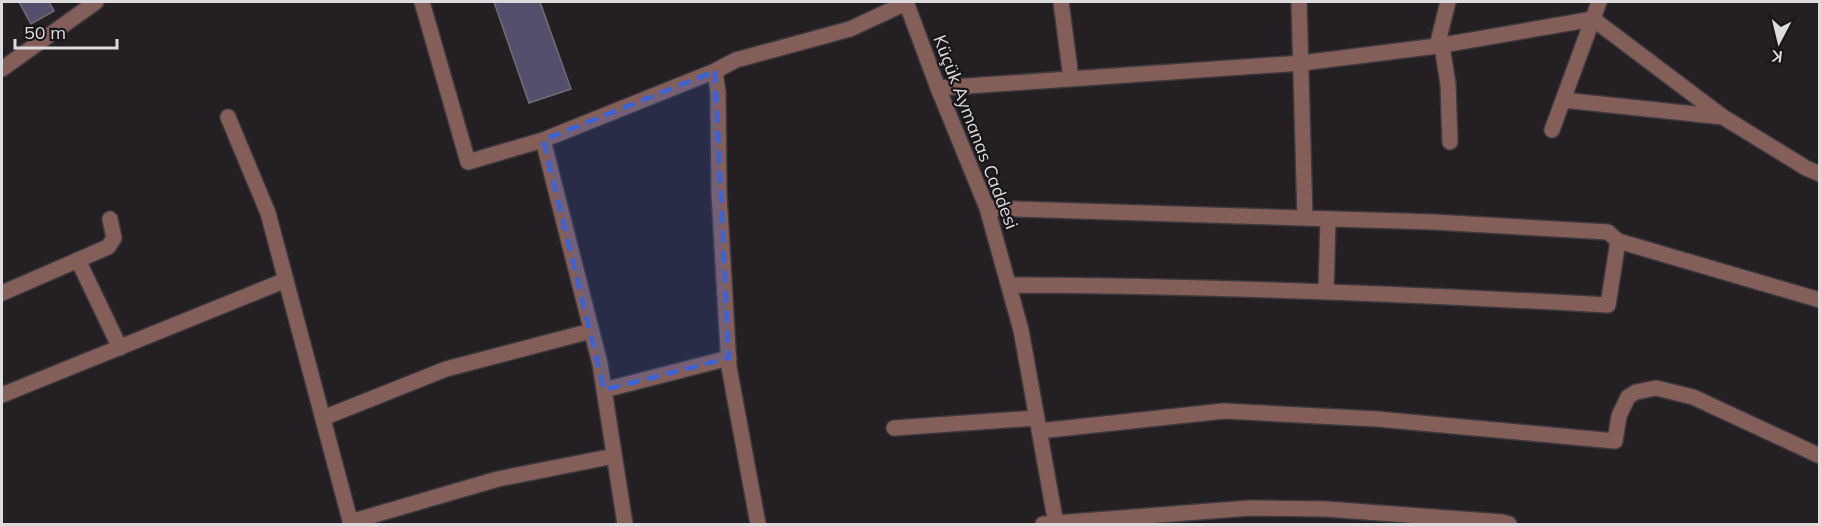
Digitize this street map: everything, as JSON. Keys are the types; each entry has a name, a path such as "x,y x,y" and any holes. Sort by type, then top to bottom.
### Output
{"street":[{"path":"2,69 96,2"},
{"path":"422,2 468,162 543,140 715,71 736,60 850,29 906,2"},
{"name":"Küçük Aymanas Caddesi","path":"906,2 987,208 1009,285 1021,330 1038,424 1052,524"},
{"path":"1061,2 1071,78"},
{"path":"1299,2 1305,218"},
{"path":"1448,2 1439,46 1448,84 1450,142"},
{"path":"1552,130 1599,2"},
{"path":"938,88 1302,63 1439,46 1593,20 1723,117 1806,168 1820,174"},
{"path":"715,71 718,92 719,193 729,358 758,525"},
{"path":"1563,100 1723,117"},
{"path":"228,117 268,213 351,523 498,478 614,456"},
{"path":"543,140 604,390 625,525"},
{"path":"987,208 1305,218 1608,232 1618,241 1820,300"},
{"path":"2,293 108,247 114,238 110,219"},
{"path":"1326,291 1328,219"},
{"path":"1009,285 1160,285 1608,305 1618,241"},
{"path":"78,260 120,348"},
{"path":"2,395 286,280"},
{"path":"323,418 446,369 591,332"},
{"path":"604,390 729,358"},
{"path":"894,428 1038,424 1224,411 1377,419 1615,441 1619,416 1628,397 1636,392 1656,388 1694,397 1820,456"},
{"path":"1052,524 1250,508 1326,509 1504,524"}],"highlighted area":[{"path":"715,71 729,358 604,390 543,140"}],"building":[{"path":"19,2 49,2 54,11 31,24"},
{"path":"494,2 540,2 571,89 529,103"}]}
